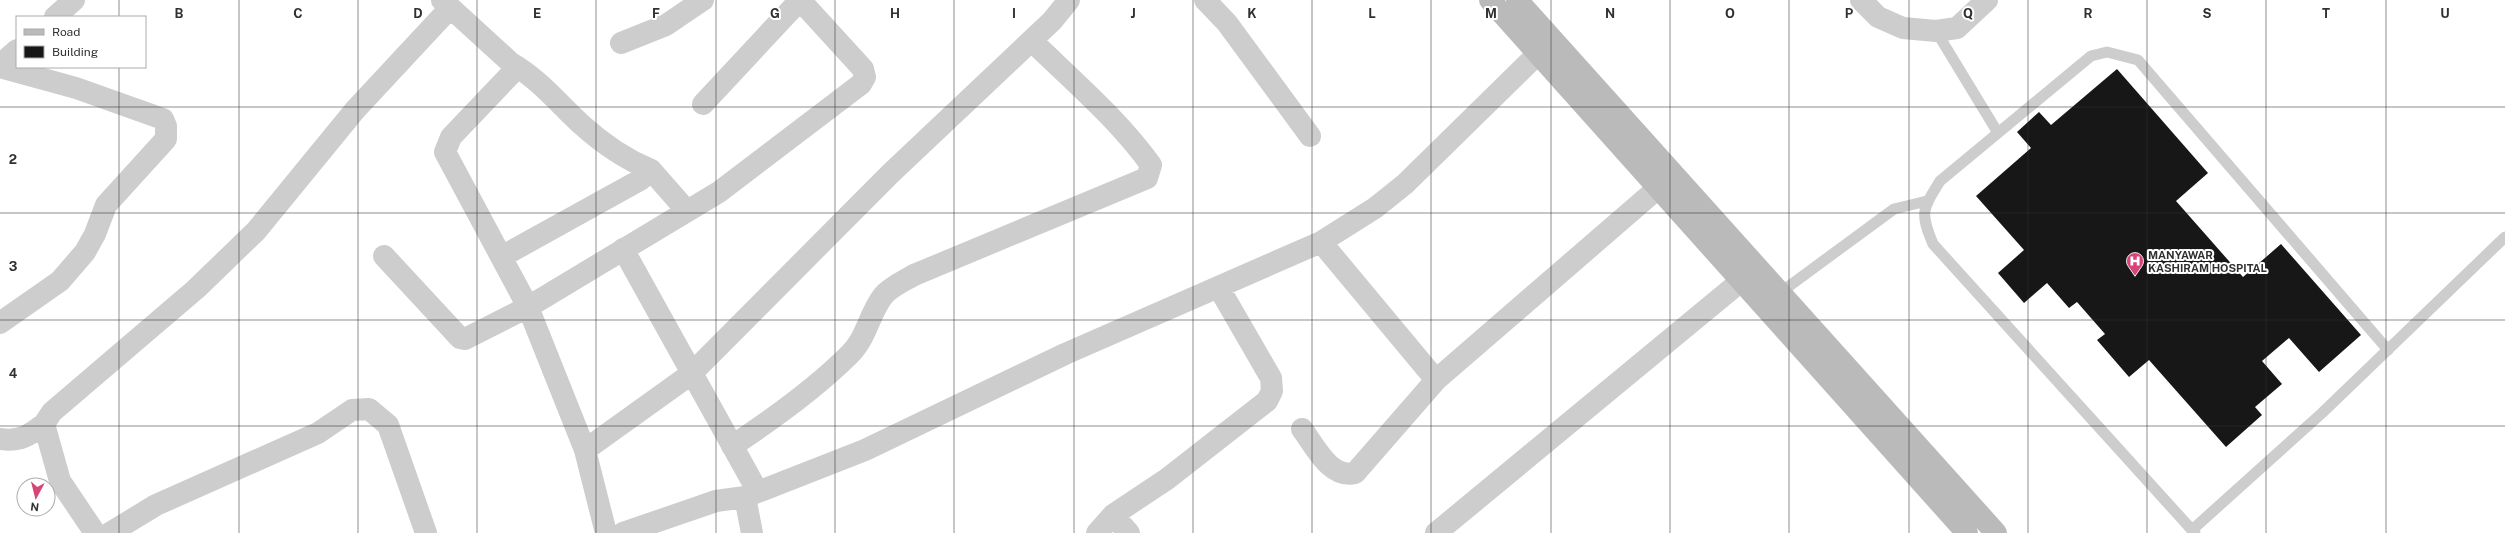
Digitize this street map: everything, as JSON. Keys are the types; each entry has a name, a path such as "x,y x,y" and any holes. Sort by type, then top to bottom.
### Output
{"main road":[{"path":"1490,0 1545,46 1781,292 1996,533"},
{"path":"1517,0 1545,46 1658,188 1967,533"}],"street":[{"path":"56,16 74,0"},
{"path":"620,43 666,25 704,0"},
{"path":"384,256 460,338 473,337 528,307 719,192 861,84 865,77 863,69 800,0 703,104"},
{"path":"585,450 691,374 890,174 1032,41 1052,21 1069,0"},
{"path":"1205,0 1227,23 1310,136"},
{"path":"1861,0 1878,17 1903,28 1936,31 1957,28 1987,0"},
{"path":"0,439 19,440 28,436 44,424 52,412 196,290 256,231 355,110 446,4 510,63 539,82 583,126 625,159 651,170 687,211"},
{"path":"732,446 772,420 851,353 865,334 875,308 885,294 914,275 1147,178 1151,165 1145,156 1098,105 1032,41"},
{"path":"623,533 716,501 751,494 864,450 1065,354 1219,288 1321,242 1375,208 1405,184 1545,46"},
{"path":"0,66 16,51"},
{"path":"510,63 513,68 511,74 451,137 445,152 528,307 585,450 606,533"},
{"path":"0,66 76,88 163,119 166,131 166,139 106,205 95,234 80,258 60,280 0,323"},
{"path":"501,257 640,180 651,170"},
{"path":"1302,429 1334,470 1346,475 1355,472 1436,380 1658,188"},
{"path":"1321,242 1436,380"},
{"path":"623,250 732,446 751,494 752,533"},
{"path":"1436,533 1741,281"},
{"path":"1097,533 1114,515 1167,479 1267,401 1272,391 1271,378 1219,288"},
{"path":"110,533 156,504 318,433 352,410 369,409 388,425 426,533"},
{"path":"44,424 60,481 95,533"},
{"path":"1114,515 1129,533"}],"lane":[{"path":"1936,31 1998,133"},
{"path":"2388,350 2138,60 2107,52 2091,56 1940,181 1927,201 1923,220 1933,244 2193,532 2388,350 2505,238"},
{"path":"1781,292 1894,209 1927,201"}],"building":[{"path":"2117,69 2208,173 2176,201 2243,277 2281,244 2361,335 2319,372 2289,338 2262,361 2282,384 2255,407 2262,415 2226,447 2149,360 2129,377 2097,340 2105,334 2077,302 2069,308 2047,283 2024,303 1998,273 2024,250 1976,196 2031,148 2017,132 2039,112 2051,125"}],"place":[{"name":"MANYAWAR KASHIRAM HOSPITAL","path":"2135,276"}]}
